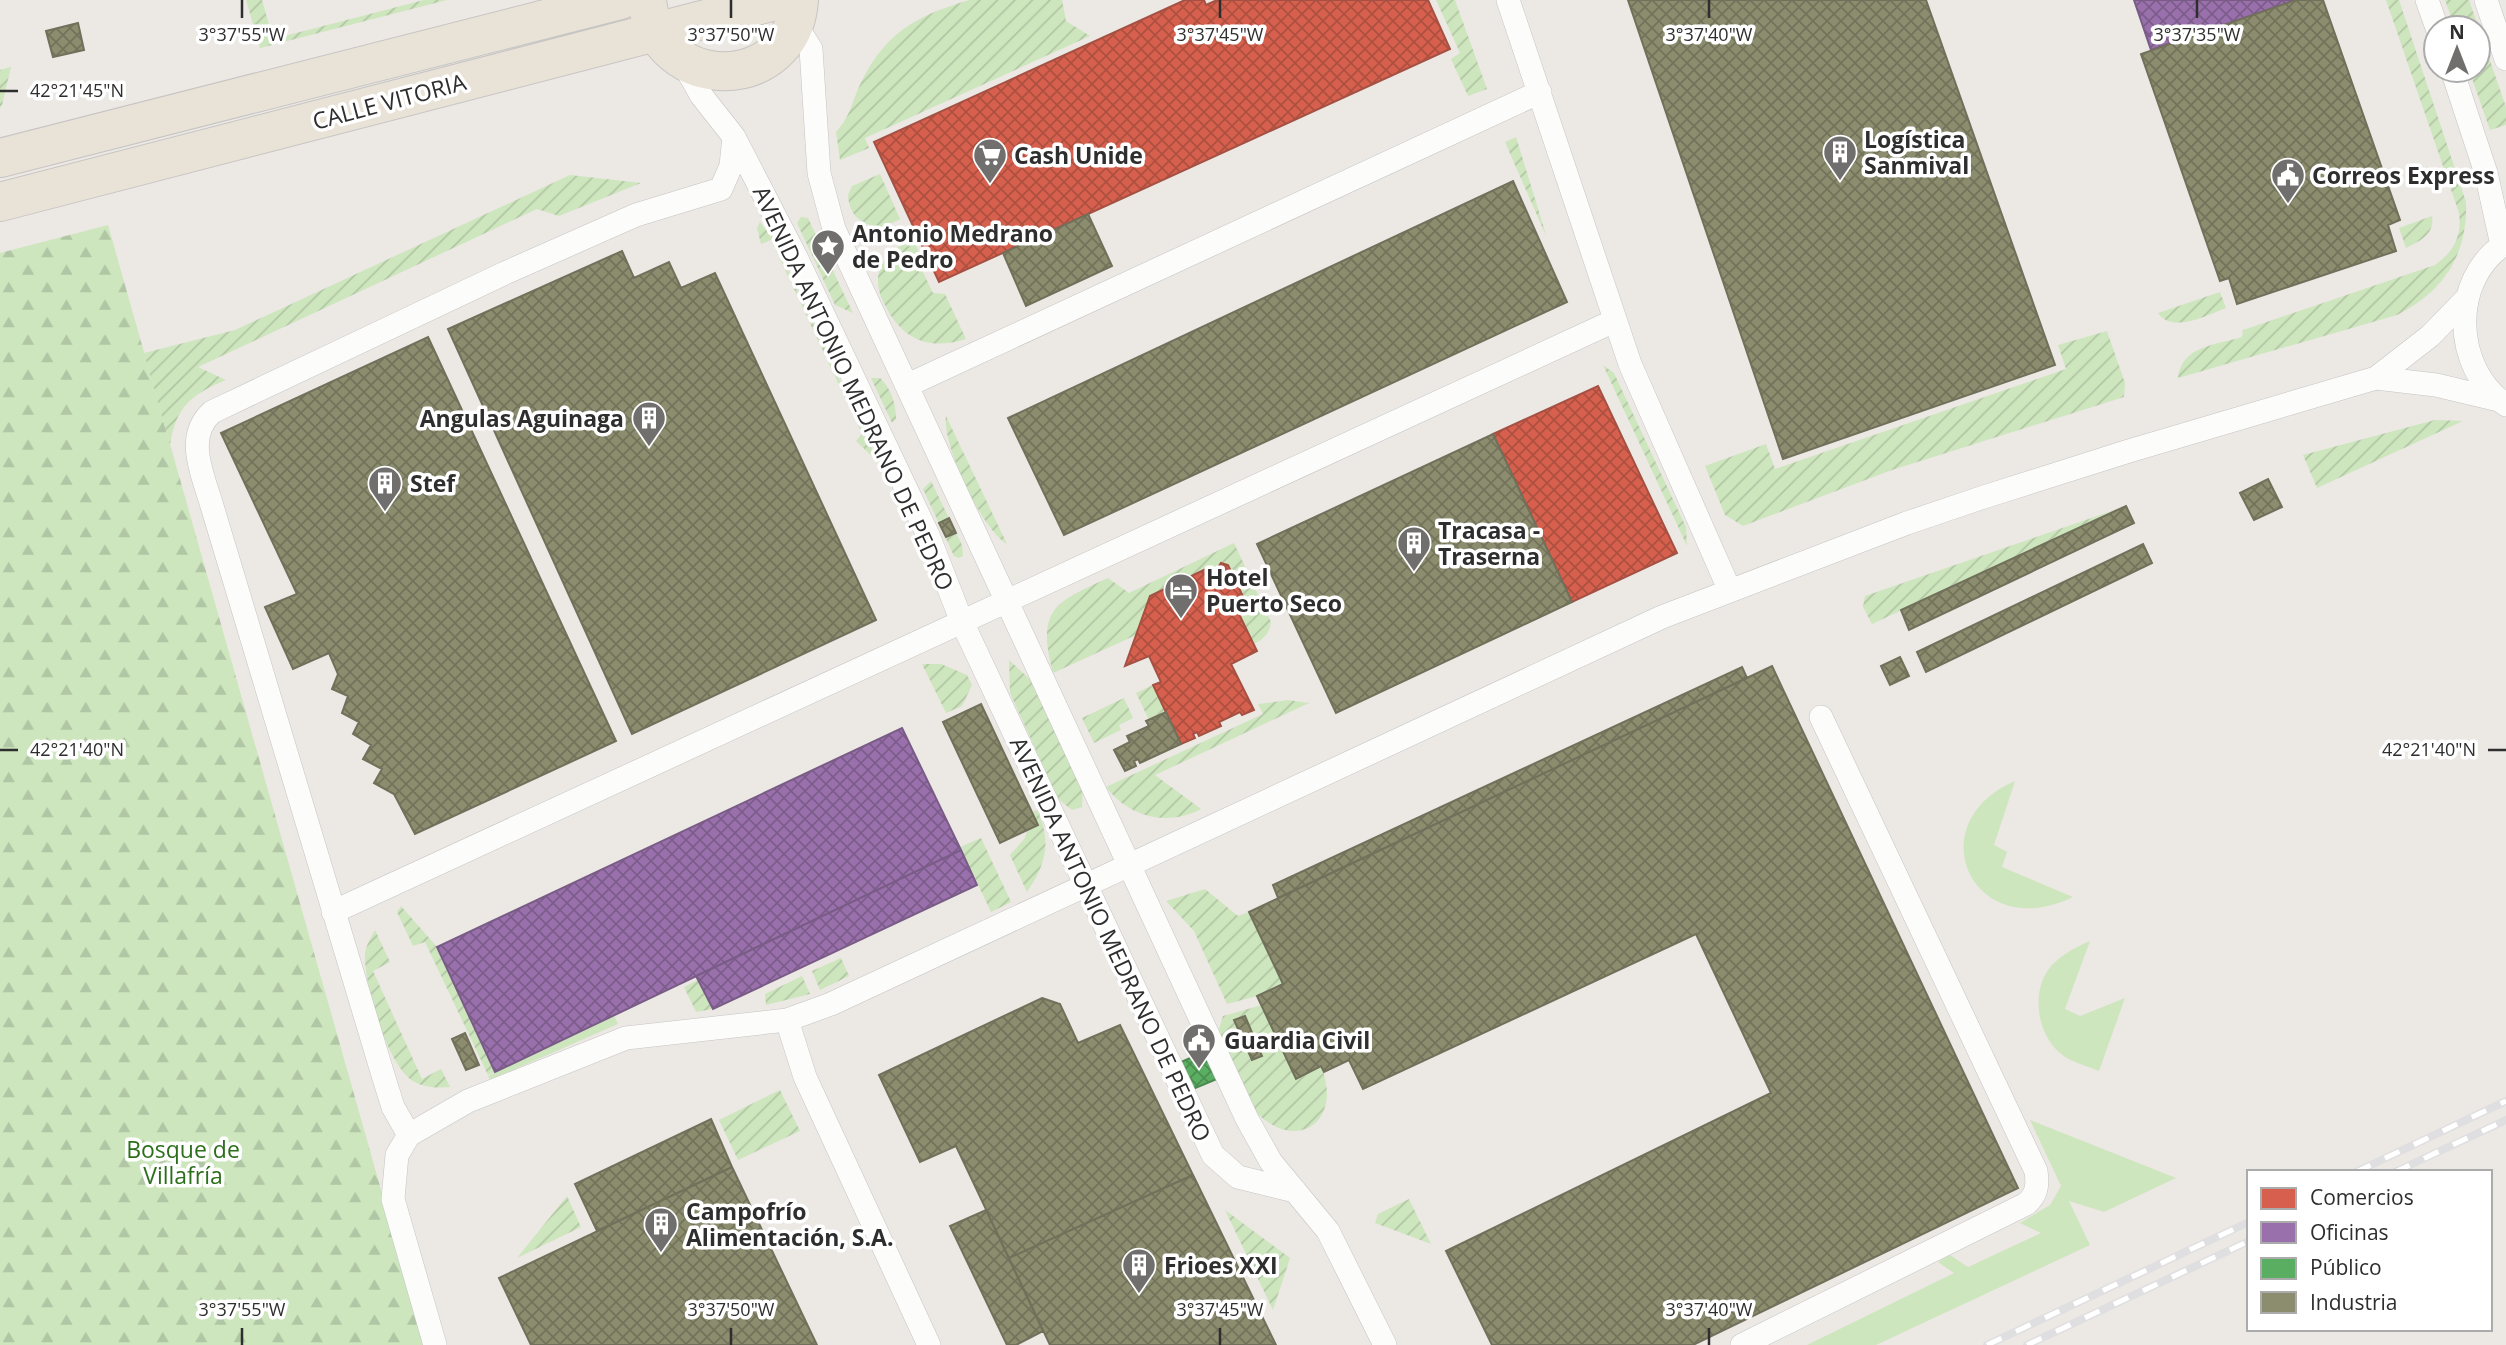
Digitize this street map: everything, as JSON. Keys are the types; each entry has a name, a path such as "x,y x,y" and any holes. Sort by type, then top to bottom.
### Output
{"highway":[{"name":"CALLE VITORIA","path":"0,158 620,0"},
{"name":"CALLE VITORIA","path":"0,202 651,16 791,8"},
{"path":"651,16 664,44 682,61 712,71 736,71 754,66 771,56 785,41 791,8"}],"street":[{"path":"1508,0 1615,321 1730,591"},
{"path":"2486,0 2506,59"},
{"name":"AVENIDA ANTONIO MEDRANO DE PEDRO","path":"791,8 811,49 819,173 834,229 1132,866 1247,1119 1271,1162 1295,1191"},
{"name":"AVENIDA ANTONIO MEDRANO DE PEDRO","path":"682,61 701,95 734,137 796,257 928,535 962,622 1085,887 1213,1155 1238,1177 1295,1191"},
{"path":"2457,84 2486,173 2504,244 2476,277 2468,297 2464,334 2475,371 2502,403"},
{"path":"908,385 1539,92"},
{"path":"409,1135 393,1107 332,912 200,464 196,437 201,422 212,412 505,273 636,215 721,189 730,166 734,137"},
{"path":"435,1345 393,1199 397,1155 409,1135 468,1101 626,1038 787,1020 831,1004 1662,617 1971,501 2129,451 2376,379 2430,336 2468,297"},
{"path":"332,912 1615,321"},
{"path":"2376,379 2465,390 2502,403"},
{"path":"1742,1345 2026,1204 2032,1199 2038,1184 2036,1171 1821,717"},
{"path":"787,1020 806,1077 929,1345"},
{"path":"1295,1191 1328,1231 1385,1345"}],"green space":[{"path":"246,0 262,0 273,39 424,0 447,0 260,48"},
{"path":"969,0 1062,0 1066,21 1090,36 865,138 869,148 840,160 836,132 847,117 858,89 878,54 889,41 916,21"},
{"path":"1436,0 1455,0 1487,89 1468,96 1451,59 1460,53"},
{"path":"2386,0 2399,0 2422,69 2422,84 2427,84 2466,202 2463,239 2450,270 2427,295 2397,315 2178,378 2186,359 2201,348 2242,337 2243,330 2435,265 2455,243 2459,229 2459,213"},
{"path":"2445,0 2469,0 2474,14 2450,14"},
{"path":"11,67 2,105 0,108 0,70"},
{"path":"2492,67 2506,107 2506,125 2490,130 2474,84 2492,84"},
{"path":"1516,137 1547,238 1505,142"},
{"path":"880,174 900,219 882,228 868,225 858,218 851,209 848,195 852,186"},
{"path":"570,175 641,183 559,216 537,209 198,367 226,380 203,391 187,404 176,421 170,445 144,353 235,330"},
{"path":"2432,216 2429,232 2406,248 2399,228"},
{"path":"801,217 808,218 853,313 835,305 797,223"},
{"path":"760,222 773,239 879,463 856,441 862,434 771,240 761,244 757,228"},
{"name":"Bosque de Villafría","path":"108,225 425,1345 0,1345 0,253"},
{"path":"913,239 923,262 919,264 933,293 945,294 966,339 938,344 915,338 897,323 882,299 878,278 880,268 891,252"},
{"path":"2220,292 2226,308 2200,318 2172,322 2158,313"},
{"path":"2107,331 2125,383 2124,397 1892,470 1743,526 1725,515 1705,466 1766,444 1775,469 2066,369 2058,345"},
{"path":"1603,365 1614,373 1686,527 1687,546"},
{"path":"871,378 880,378 890,391 896,413 896,419 892,423"},
{"path":"946,416 1007,544 986,522 966,486 950,446"},
{"path":"2435,420 2463,421 2317,488 2303,455"},
{"path":"931,481 962,545 963,556 959,558 954,556 923,489"},
{"path":"2126,506 1872,624 1863,607 1865,596"},
{"path":"1234,543 1271,622 1268,633 1261,640 1254,644 1239,614 1249,608 1228,565 1221,563 1215,572 1208,576 1205,569 1150,596 1136,635 1053,673 1047,635 1054,610 1063,602 1108,578 1129,593"},
{"path":"1009,660 1035,684 1083,787 1082,807 1072,810 1058,799 1010,693"},
{"path":"922,664 941,664 967,675 972,685 962,706 946,713"},
{"path":"1153,685 1166,712 1149,720 1136,693"},
{"path":"1124,698 1133,718 1119,725 1121,730 1094,743 1082,718"},
{"path":"1288,700 1309,703 1155,775 1201,809 1175,817 1149,816 1126,806 1106,787 1263,714 1258,704"},
{"path":"2015,781 1994,845 2007,852 2002,867 2073,897 2037,908 2008,905 1984,893 1969,873 1964,849 1969,824 1985,800"},
{"path":"1037,810 1042,821 1045,852 1039,872 1027,892 1010,855 1025,838 1032,812"},
{"path":"981,838 1011,902 991,912 960,847"},
{"path":"1205,889 1238,916 1249,912 1283,984 1257,996 1227,1004 1194,931 1166,901"},
{"path":"401,906 437,947 495,1072 488,1075 425,942 413,946 397,912"},
{"path":"375,930 390,962 373,971 422,1079 441,1069 450,1087 431,1087 413,1081 394,1059 379,1023 368,985 365,955"},
{"path":"2090,941 2065,1009 2080,1016 2125,998 2099,1071 2060,1053 2046,1034 2039,1010 2041,985 2053,964"},
{"path":"841,958 849,976 820,990 812,971"},
{"path":"802,976 810,994 766,1005 765,994"},
{"path":"698,980 713,1009 696,1012 684,987"},
{"path":"1262,1005 1296,1079 1321,1066 1326,1086 1326,1103 1321,1117 1312,1126 1300,1131 1285,1130 1270,1124 1255,1111 1222,1039 1219,1029 1223,1016"},
{"path":"614,1015 618,1024 490,1080 488,1076"},
{"path":"780,1090 800,1131 738,1160 719,1120"},
{"path":"2030,1120 2176,1178 2104,1212 2069,1201 2090,1245 1876,1345 1807,1345 1954,1273 1938,1262 1950,1255 1968,1267 2041,1233 2020,1223 2050,1205 2061,1186"},
{"path":"567,1196 581,1227 517,1258"},
{"path":"1409,1199 1431,1244 1375,1223 1378,1214"},
{"path":"1225,1210 1290,1258 1273,1310"}],"building: Comercios":[{"path":"1185,0 1204,0 1206,5 1217,0 1428,0 1450,49 939,282 874,142"},
{"path":"1598,386 1677,553 1572,602 1493,434"},
{"path":"1221,563 1228,565 1249,609 1239,614 1257,651 1231,664 1254,710 1242,715 1240,712 1219,722 1221,726 1199,736 1197,732 1193,734 1195,738 1181,744 1153,685 1161,682 1149,656 1125,666 1150,596 1206,569 1208,576 1215,572"}],"building: Oficinas":[{"path":"2134,0 2296,0 2151,50"},
{"path":"902,728 961,850 495,1072 437,947"},
{"path":"961,850 977,885 713,1009 696,976"}],"building: Público":[{"name":"Guardia Civil","path":"1206,1051 1217,1079 1193,1089 1181,1062"}],"building: Industria":[{"name":"Logística Sanmival","path":"1628,0 1926,0 2055,365 1783,459"},
{"path":"2296,0 2323,0 2400,220 2388,225 2396,251 2237,304 2229,278 2220,281 2141,54"},
{"path":"78,23 84,50 53,57 46,31"},
{"path":"1513,181 1567,302 1064,535 1008,418"},
{"path":"1088,214 1112,266 1026,306 1003,253"},
{"name":"Angulas Aguinaga","path":"622,251 634,278 669,262 681,288 715,273 876,620 632,734 448,329"},
{"name":"Stef","path":"428,337 616,741 415,834 394,794 374,783 382,769 363,759 371,745 353,734 359,722 342,713 348,696 332,689 338,674 329,653 293,669 265,607 297,594 221,433"},
{"name":"Tracasa - Traserna","path":"1493,434 1572,602 1336,713 1257,544"},
{"path":"2268,479 2282,507 2254,520 2240,493"},
{"path":"2126,506 2134,523 1909,630 1901,610"},
{"path":"949,518 956,533 946,537 939,523"},
{"path":"2143,544 2152,563 1926,672 1917,652"},
{"path":"1900,657 1909,676 1890,685 1881,666"},
{"path":"1772,666 2018,1188 1693,1345 1492,1345 1446,1251 1771,1093 1696,934 1363,1089 1349,1060 1324,1072 1321,1066 1296,1079 1257,996 1283,984 1249,912"},
{"path":"1742,667 1747,678 1278,898 1273,885"},
{"path":"981,704 1038,825 1000,843 943,722"},
{"path":"1166,712 1181,744 1140,763 1138,759 1134,761 1136,766 1125,771 1114,750 1130,742 1127,736 1149,726 1146,721"},
{"path":"1042,998 1060,1004 1078,1043 1120,1025 1193,1175 1009,1258 956,1146 920,1162 879,1075"},
{"path":"1245,1016 1262,1056 1252,1060 1234,1020"},
{"path":"465,1033 479,1065 466,1070 452,1039"},
{"path":"711,1119 732,1167 597,1231 575,1184"},
{"name":"Campofrío Alimentación, S.A.","path":"732,1167 817,1345 531,1345 499,1278"},
{"name":"Frioes XXI","path":"1193,1175 1276,1345 1050,1345 1009,1258"},
{"path":"986,1210 1043,1331 1016,1345 1007,1345 950,1226"}],"railway":[{"path":"2360,1170 2506,1101"},
{"path":"2399,1170 2506,1120"},
{"path":"1987,1345 2247,1223"},
{"path":"2027,1345 2247,1242"}],"place":[{"name":"Logística Sanmival","path":"1840,182"},
{"name":"Cash Unide","path":"990,185"},
{"name":"Correos Express","path":"2288,205"},
{"name":"Antonio Medrano de Pedro","path":"828,276"},
{"name":"Angulas Aguinaga","path":"649,448"},
{"name":"Stef","path":"385,513"},
{"name":"Tracasa - Traserna","path":"1414,573"},
{"name":"Hotel Puerto Seco","path":"1181,620"},
{"name":"Guardia Civil","path":"1199,1070"},
{"name":"Campofrío Alimentación, S.A.","path":"661,1254"},
{"name":"Frioes XXI","path":"1139,1295"}]}
